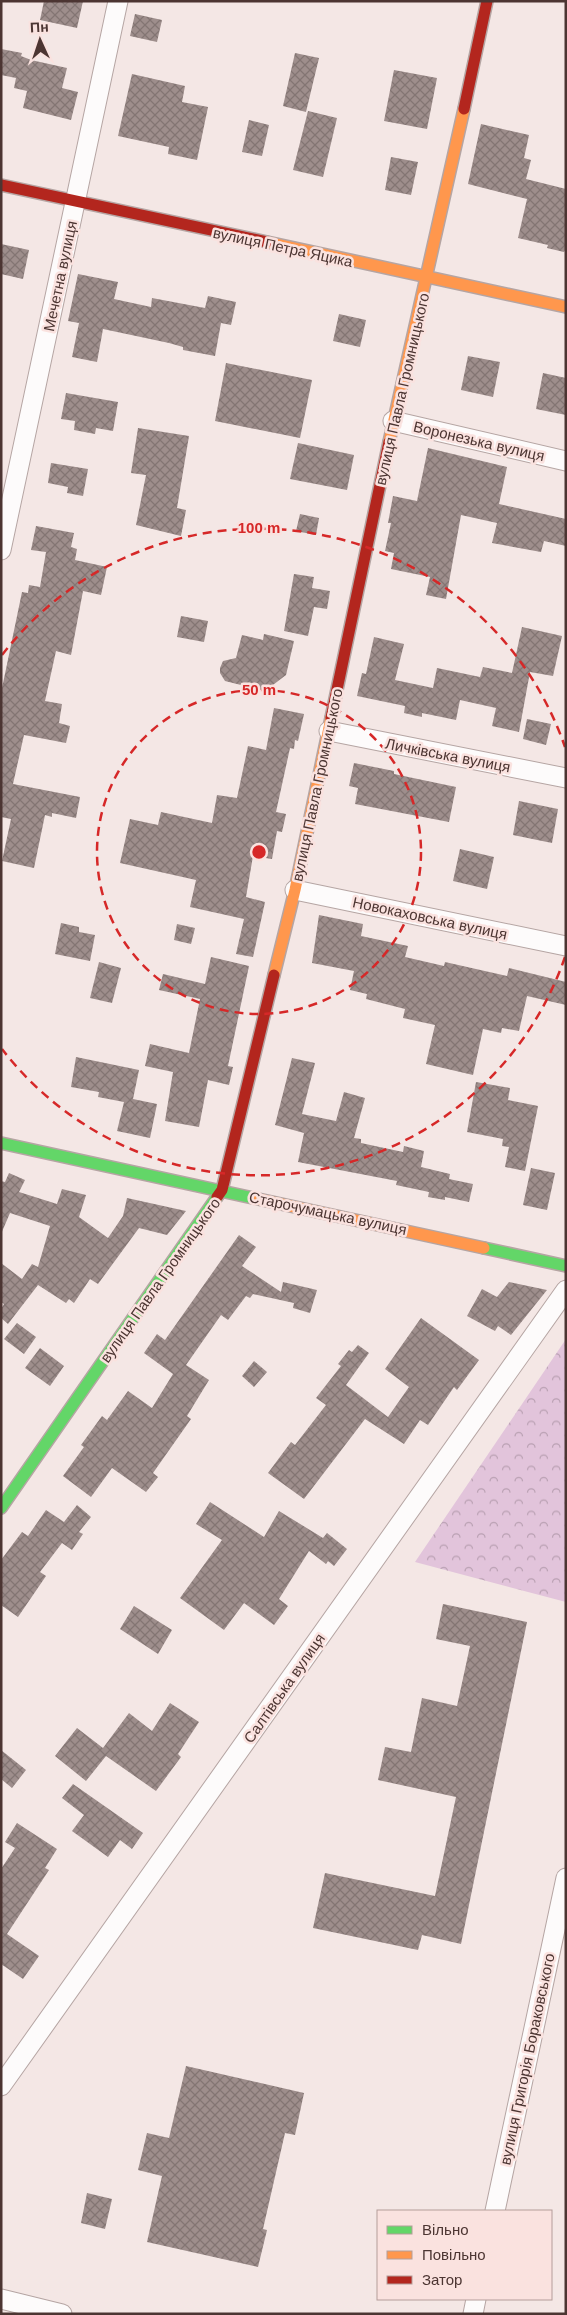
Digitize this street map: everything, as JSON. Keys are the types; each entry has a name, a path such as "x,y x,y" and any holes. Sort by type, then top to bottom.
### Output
{"street":[{"name":"Мечетна вулиця","path":"1,550 118,1"},
{"name":"вулиця Павла Громницького","path":"1,1508 222,1190 295,890 330,731 393,421 427,278 487,1"},
{"name":"вулиця Петра Яцика","path":"1,185 566,308"},
{"name":"Воронезька вулиця","path":"393,421 566,461"},
{"name":"Личківська вулиця","path":"330,731 566,778"},
{"name":"Новокаховська вулиця","path":"295,890 566,946"},
{"name":"Старочумацька вулиця","path":"1,1143 566,1266"},
{"name":"Салтівська вулиця","path":"1,2086 566,1290"},
{"name":"вулиця Григорія Бораковського","path":"495,2210 566,1878"},
{"path":"1,2299 62,2314"},
{"path":"473,2314 476,2300"}],"green space":[{"path":"566,1339 566,1602 415,1562"}],"building":[{"path":"44,1 83,1 77,28 40,20"},
{"path":"135,14 162,20 157,42 130,36"},
{"path":"1,49 22,53 21,56 31,60 67,68 62,88 78,92 71,120 23,108 27,91 14,88 16,78 1,75"},
{"path":"295,53 319,58 306,112 283,106"},
{"path":"394,70 437,78 427,129 384,121"},
{"path":"132,74 185,86 182,102 208,107 197,160 168,154 169,147 118,136"},
{"path":"308,111 337,118 323,177 293,170"},
{"path":"249,120 269,125 262,156 242,152"},
{"path":"481,124 529,135 524,158 531,160 526,179 566,189 566,249 564,252 547,248 548,245 518,238 527,199 468,184"},
{"path":"391,157 418,162 411,195 385,190"},
{"path":"1,244 29,250 23,279 1,274"},
{"path":"78,274 118,282 114,299 151,307 152,298 205,308 208,296 236,302 231,325 221,323 215,356 183,350 183,347 169,343 103,329 97,362 72,357 79,323 68,321"},
{"path":"339,314 366,320 360,347 333,341"},
{"path":"468,356 500,362 493,397 461,390"},
{"path":"226,363 312,380 300,438 215,421"},
{"path":"543,373 566,378 566,415 536,409"},
{"path":"66,393 118,402 113,431 96,428 95,434 74,430 75,421 61,419"},
{"path":"138,428 189,436 177,508 186,510 181,536 136,525 146,475 131,473"},
{"path":"298,443 354,455 347,490 290,479"},
{"path":"428,448 507,467 499,504 566,519 566,546 544,541 541,552 492,543 497,523 461,515 446,599 426,595 430,577 391,569 394,553 385,551 391,523 388,523 393,496 417,501"},
{"path":"51,463 88,469 83,496 67,493 68,487 48,483"},
{"path":"300,514 319,518 316,535 296,531"},
{"path":"36,526 74,533 71,547 77,549 75,560 107,567 101,595 83,591 71,655 56,651 45,701 62,704 59,723 70,726 66,743 24,735 13,784 80,797 76,818 52,813 52,817 45,815 34,868 2,861 11,819 1,817 1,693 22,592 28,593 29,585 40,587 46,552 31,550"},
{"path":"294,574 314,577 312,588 330,591 327,609 314,607 308,636 284,631"},
{"path":"181,616 208,621 204,642 177,637"},
{"path":"522,627 562,636 553,676 530,672 519,732 492,726 496,708 460,700 456,720 422,713 422,717 404,713 405,706 357,696 362,673 366,674 374,637 404,644 395,680 433,688 437,668 480,677 483,667 512,673"},
{"path":"264,634 294,641 286,675 265,691 225,681 220,673 220,668 223,661 236,658 242,635 263,640"},
{"path":"274,708 304,714 298,741 295,740 294,749 290,748 276,812 286,814 282,832 277,831 272,859 253,856 246,897 265,902 253,957 236,954 244,919 190,907 196,880 120,863 130,819 158,825 161,812 212,823 217,795 237,798 248,746 266,750"},
{"path":"527,719 551,724 546,745 523,739"},
{"path":"354,763 394,771 394,774 456,787 449,822 355,804 358,788 349,786"},
{"path":"519,801 558,809 552,843 513,835"},
{"path":"460,849 494,857 487,889 453,881"},
{"path":"319,915 363,924 361,936 408,946 405,957 444,966 445,962 507,976 509,968 566,982 566,1005 527,996 519,1031 502,1028 501,1033 483,1029 473,1075 426,1064 435,1025 403,1018 405,1009 366,999 367,994 350,990 354,971 312,963"},
{"path":"61,923 79,927 79,932 95,935 90,961 55,954"},
{"path":"177,924 195,928 191,944 174,940"},
{"path":"211,957 249,966 228,1066 233,1067 229,1085 208,1080 199,1127 165,1121 173,1072 145,1066 150,1044 189,1053 200,999 159,990 163,974 205,984"},
{"path":"99,962 121,968 112,1003 90,998"},
{"path":"76,1057 139,1070 133,1099 157,1104 150,1138 117,1131 124,1102 98,1097 99,1092 71,1087"},
{"path":"292,1058 315,1063 302,1114 336,1121 344,1092 365,1098 354,1138 361,1139 361,1143 403,1152 404,1146 424,1151 421,1167 450,1174 449,1179 473,1184 469,1202 445,1197 445,1200 428,1197 429,1192 396,1185 397,1181 298,1162 304,1133 275,1125"},
{"path":"476,1082 510,1088 508,1100 538,1106 525,1171 505,1167 509,1147 502,1146 503,1139 467,1132"},
{"path":"531,1168 555,1173 547,1210 523,1205"},
{"path":"9,1173 25,1180 19,1192 57,1204 62,1189 86,1195 79,1217 108,1238 123,1216 127,1198 186,1211 167,1235 139,1228 98,1284 90,1279 74,1303 69,1299 66,1303 38,1285 8,1324 1,1318 1,1309 4,1304 1,1302 1,1263 22,1279 32,1264 38,1267 50,1226 10,1213 1,1234 1,1181 5,1182"},
{"path":"239,1235 256,1247 242,1266 281,1292 283,1282 317,1290 310,1313 293,1308 294,1303 253,1294 250,1298 246,1296 228,1320 221,1315 186,1365 209,1380 187,1416 191,1419 153,1473 158,1477 146,1492 112,1468 91,1497 63,1476 84,1447 81,1445 102,1416 107,1420 128,1391 152,1408 173,1374 144,1353 157,1334 165,1340"},
{"path":"509,1282 547,1290 511,1335 498,1326 495,1331 467,1316 482,1289 497,1297"},
{"path":"421,1318 479,1360 457,1390 454,1387 428,1425 420,1420 404,1444 365,1419 304,1499 268,1473 291,1442 295,1445 326,1405 316,1398 341,1366 338,1364 349,1350 352,1352 358,1345 369,1353 346,1385 388,1417 409,1387 385,1369"},
{"path":"17,1323 36,1337 24,1354 4,1339"},
{"path":"40,1348 64,1366 50,1386 25,1368"},
{"path":"254,1361 267,1372 254,1387 242,1376"},
{"path":"210,1502 264,1537 279,1511 323,1538 327,1533 347,1549 334,1566 328,1561 326,1564 309,1551 279,1599 288,1606 274,1625 244,1603 224,1630 180,1598 222,1540 196,1524"},
{"path":"77,1505 91,1517 79,1532 83,1534 72,1550 62,1543 40,1572 46,1576 18,1617 1,1605 1,1560 22,1532 28,1536 46,1510 64,1522"},
{"path":"443,1604 527,1622 461,1944 422,1935 418,1950 313,1928 325,1873 435,1896 456,1797 378,1780 385,1747 411,1752 422,1698 457,1706 470,1646 436,1639"},
{"path":"134,1606 172,1630 158,1654 120,1629"},
{"path":"170,1703 199,1722 178,1754 181,1757 156,1791 106,1756 86,1781 55,1756 77,1728 103,1748 129,1713 152,1731"},
{"path":"1,1750 26,1770 12,1788 1,1779"},
{"path":"73,1784 143,1833 132,1849 120,1840 108,1857 72,1831 84,1815 62,1798"},
{"path":"17,1823 57,1849 45,1868 49,1870 7,1934 39,1956 23,1979 1,1964 1,1869 15,1848 5,1842"},
{"path":"186,2066 304,2093 295,2135 285,2133 263,2229 267,2230 258,2267 147,2242 162,2176 138,2170 147,2133 169,2138"},
{"path":"87,2193 112,2199 105,2229 81,2223"}],"traffic: fast":[{"path":"1,1143 258,1199"},
{"path":"1,1508 217,1197"},
{"path":"484,1248 566,1266"}],"traffic: slow":[{"path":"389,442 464,109"},
{"path":"267,242 566,307"},
{"path":"274,975 295,890 331,718"},
{"path":"258,1199 484,1248"}],"traffic: jam":[{"path":"464,109 487,1"},
{"path":"1,185 267,242"},
{"path":"331,718 389,442"},
{"path":"217,1197 222,1190 274,975"}]}
